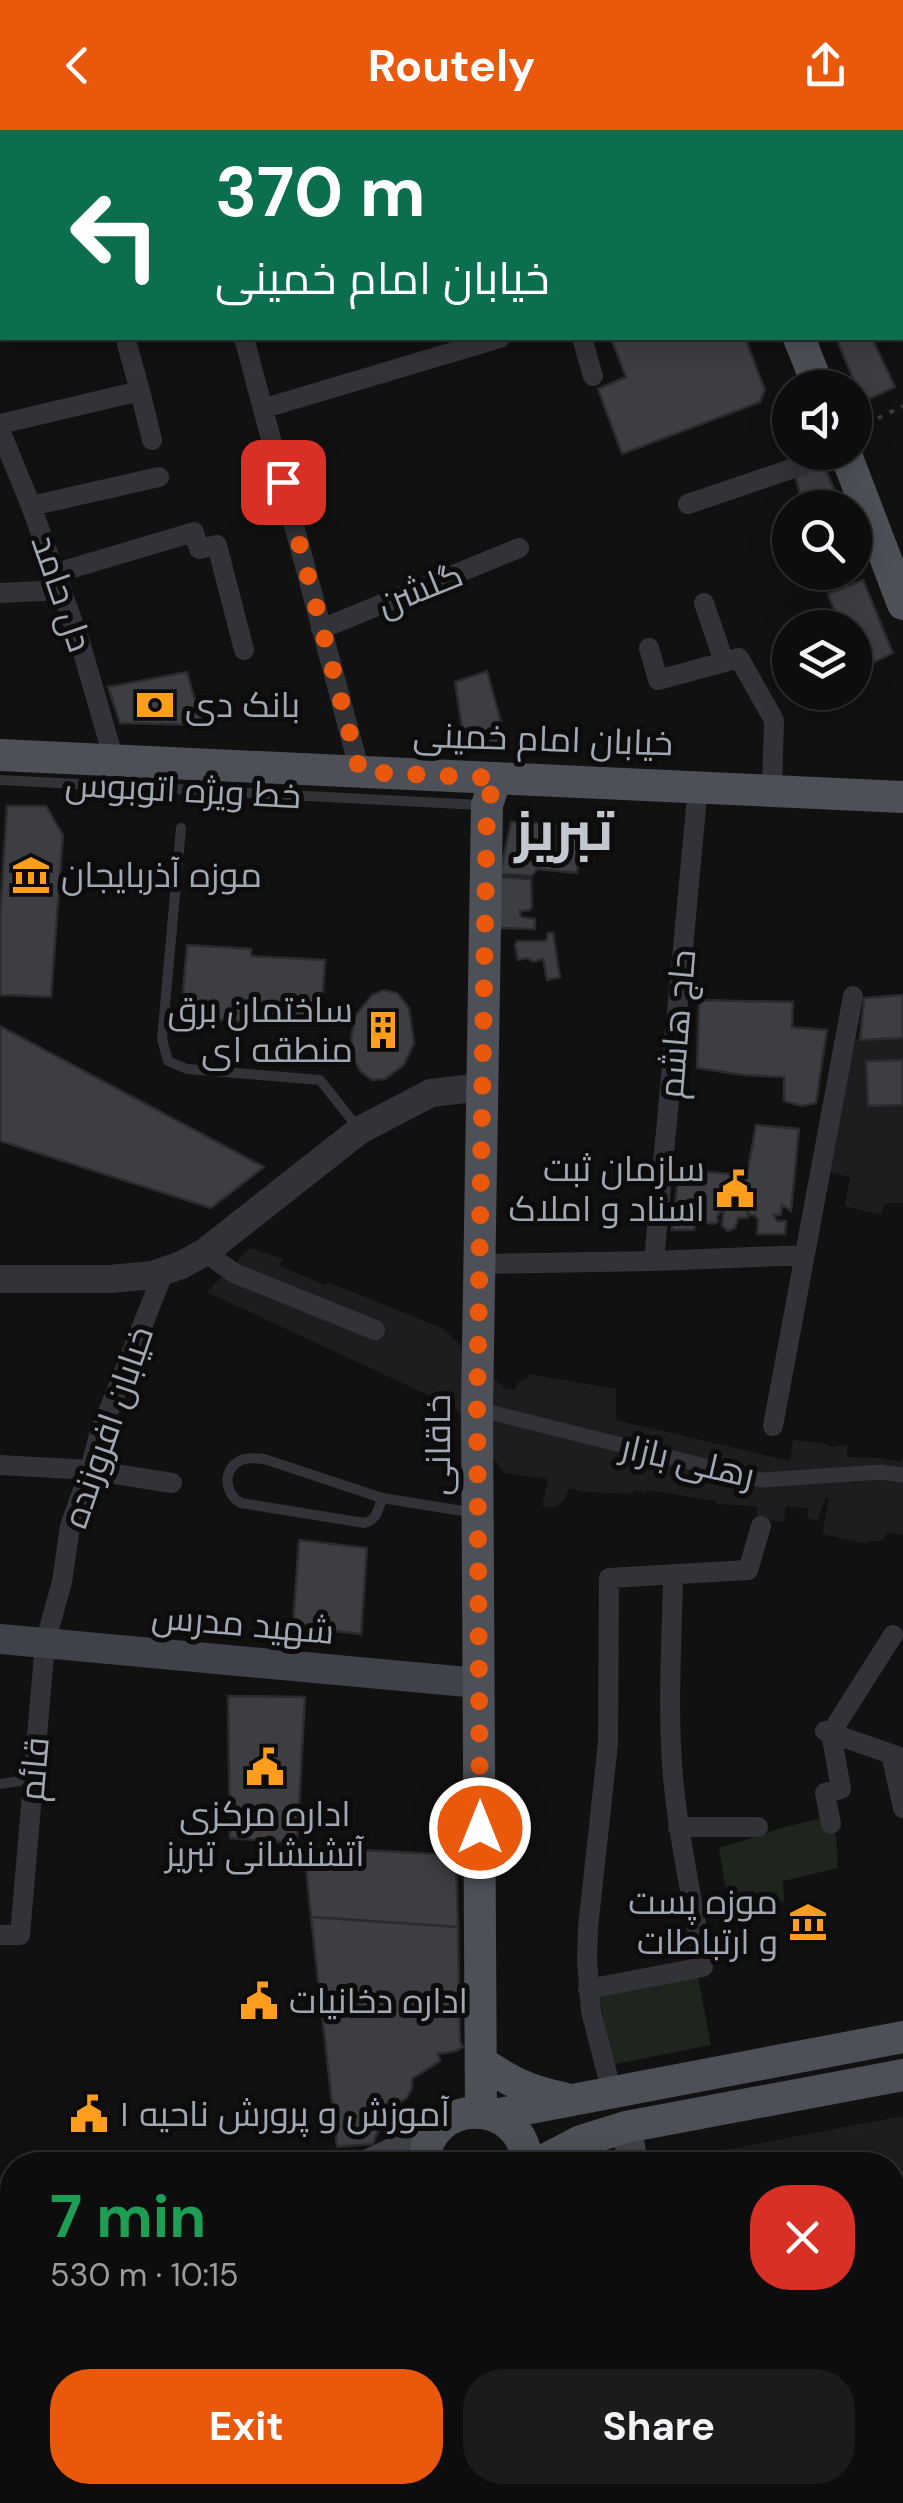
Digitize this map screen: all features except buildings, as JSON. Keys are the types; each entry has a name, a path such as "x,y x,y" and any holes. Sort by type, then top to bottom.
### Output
{"main road":[{"path":"800,340 812,370"},
{"path":"872,524 903,558"},
{"path":"872,526 903,604"},
{"name":"خیابان امام خمینی","path":"0,755 360,772 491,792 698,786 903,797"},
{"name":"خاقانی","path":"487,2114 481,2062 477,1409 491,792"},
{"name":"شهید مدرس","path":"0,1639 478,1683"},
{"path":"428,2149 454,2117 467,2113 487,2114 572,2100 903,2038"},
{"path":"481,2062 532,2092 572,2100"},
{"path":"560,2152 626,2127 902,2079"},
{"path":"487,2114 516,2131 525,2152"},
{"path":"626,2127 631,2152"}],"street":[{"path":"245,340 360,772"},
{"path":"265,408 486,340"},
{"path":"583,340 593,376"},
{"path":"127,344 152,440"},
{"path":"1,436 140,392"},
{"name":"دل حامد","path":"1,436 59,581 114,760"},
{"path":"688,504 789,470"},
{"path":"31,506 159,477"},
{"path":"0,593 59,581 194,532 199,549 217,544 244,650"},
{"name":"گلشن","path":"321,629 519,548"},
{"path":"704,603 724,662"},
{"path":"650,648 658,680 739,658 774,720 772,790"},
{"name":"حاج هاشم","path":"654,1261 698,786"},
{"path":"773,1426 853,996"},
{"path":"0,1279 110,1279 153,1275 181,1266 205,1252 360,1130 431,1093 482,1087"},
{"path":"205,1252 234,1272 375,1330"},
{"path":"479,1264 805,1255"},
{"name":"خیابان افروزنده","path":"45,1643 62,1582 70,1526 99,1435 164,1271"},
{"name":"رهلی بازار","path":"477,1409 762,1480 882,1472 903,1475"},
{"path":"0,1465 90,1470 172,1483"},
{"path":"612,2092 588,1989 588,1928 608,1743 609,1578 748,1570 762,1526"},
{"path":"588,1989 704,1967 678,1827 670,1739 673,1574"},
{"path":"831,1824 825,1793 841,1789 826,1731 893,1636"},
{"name":"قائم","path":"0,1935 20,1935 45,1643"},
{"path":"826,1731 897,1756 903,1808"},
{"path":"678,1827 758,1827"}],"lane":[{"name":"خط ویژه اتوبوس","path":"0,780 491,792"},
{"path":"181,828 162,1039 168,1061 187,1069 320,1080 360,1130"},
{"path":"382,1498 375,1517 364,1524 241,1503 232,1498 227,1480 239,1461 264,1459 382,1498 478,1513"},
{"path":"0,1784 33,1779"}],"path":[{"path":"872,421 903,406"}],"shaded area":[{"path":"903,1038 903,1203 885,1203 881,1215 845,1206 850,1177 828,1172 850,1040"},
{"path":"250,1248 283,1259 280,1266 325,1285 328,1282 444,1329 505,1389 515,1390 517,1381 527,1379 528,1374 616,1389 616,1420 790,1461 793,1440 831,1447 847,1445 847,1457 901,1462 903,1456 903,1535 887,1532 882,1541 867,1544 822,1534 829,1499 826,1497 817,1521 807,1518 809,1508 786,1506 784,1522 757,1517 757,1506 716,1504 647,1490 634,1490 633,1494 569,1488 565,1499 554,1508 542,1506 548,1479 505,1473 454,1407 207,1292"},
{"path":"822,1818 836,1836 838,1868 783,1881 784,1901 729,1908 719,1848"},
{"path":"695,1960 711,2045 611,2065 597,1978"},
{"path":"903,2116 903,2152 713,2152"}],"place":[{"name":"بانک دی","path":"155,705"},
{"name":"موزه آذربایجان","path":"31,875"},
{"name":"ساختمان برق منطقه ای","path":"383,1030"},
{"name":"سازمان ثبت اسناد و املاک","path":"735,1189"},
{"name":"اداره مرکزی آتشنشانی تبریز","path":"265,1767"},
{"name":"موزه پست و ارتباطات","path":"808,1922"},
{"name":"اداره دخانیات","path":"259,2001"},
{"name":"آموزش و پرورش ناحیه ۱","path":"89,2114"}],"district":[{"name":"تبریز","path":"564,831"}],"route":[{"path":"283,482 360,772 496,778 487,805 477,1409 480,1828"}]}
